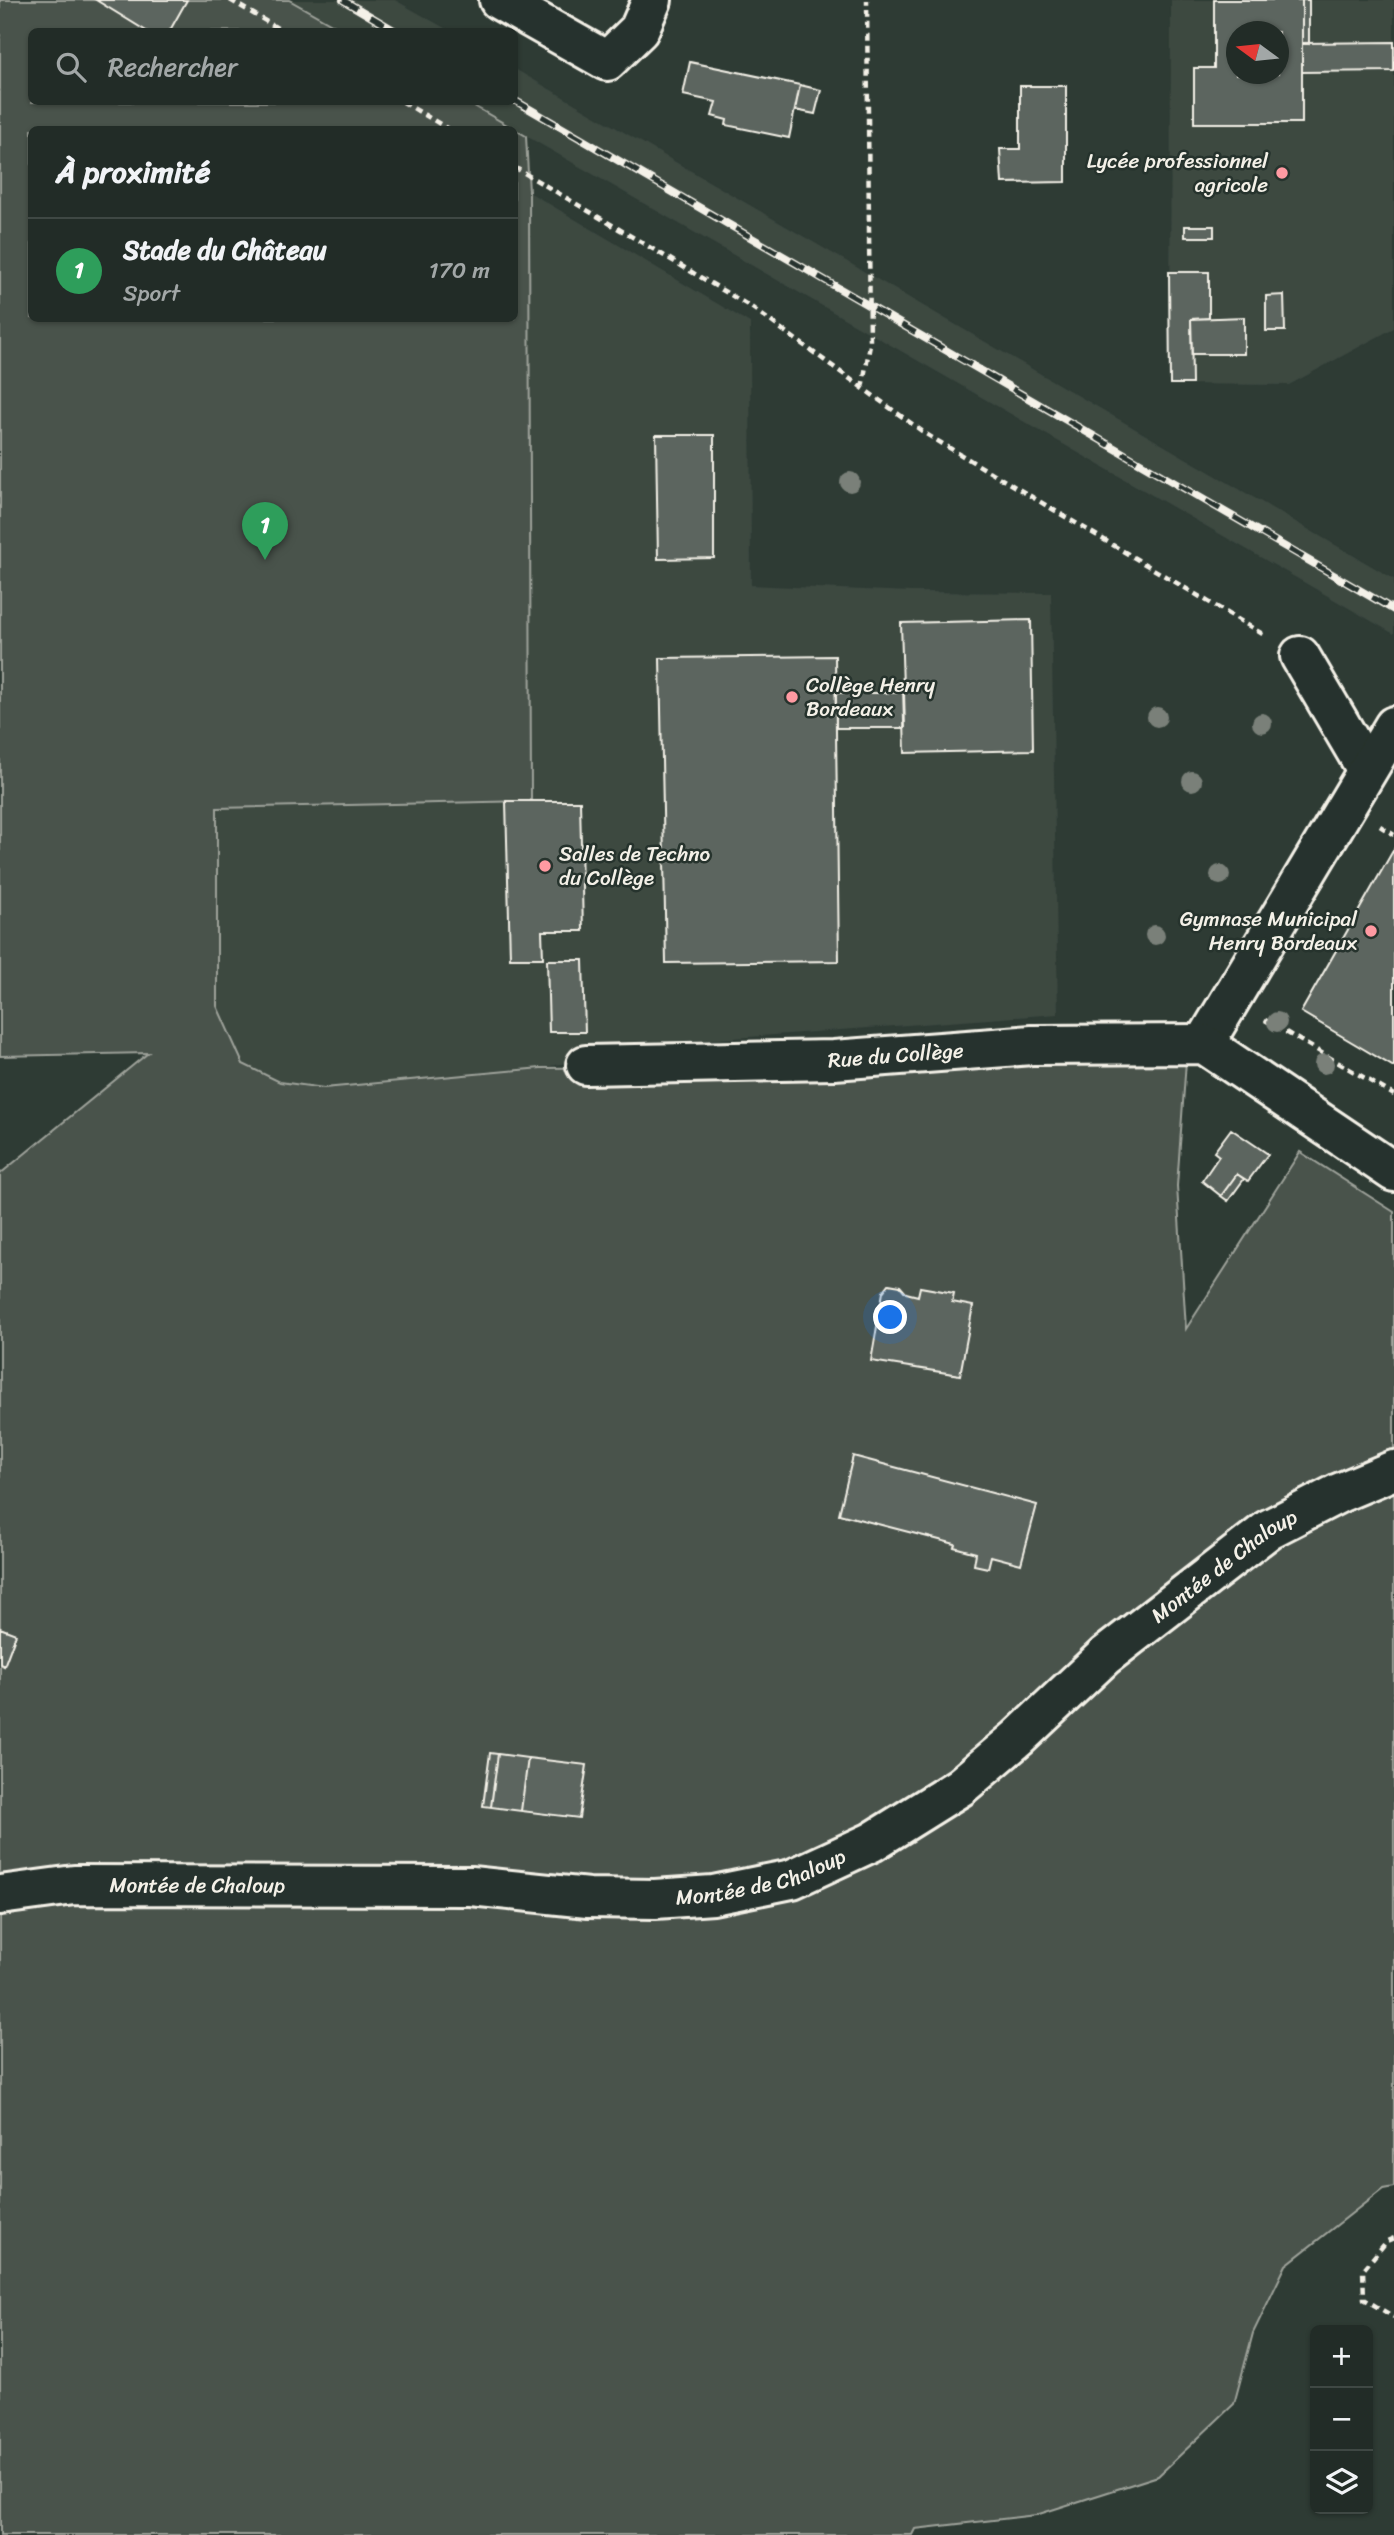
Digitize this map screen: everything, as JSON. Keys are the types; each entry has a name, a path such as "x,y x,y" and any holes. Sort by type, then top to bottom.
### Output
{"main road":[{"path":"499,0 607,61 639,30 652,0"},
{"path":"1300,656 1367,770"},
{"path":"1394,726 1204,1044 1394,1172"},
{"name":"Rue du Collège","path":"586,1066 834,1060 1032,1045 1204,1044"},
{"name":"Montée de Chaloup","path":"0,1895 74,1885 457,1886 588,1898 655,1899 713,1895 792,1879 872,1842 960,1787 1018,1738 1105,1656 1269,1529 1339,1493 1394,1470"}],"path":[{"path":"230,0 277,28"},
{"path":"862,388 870,345 867,0"},
{"path":"408,105 443,126"},
{"path":"518,169 751,307 937,441 1300,656"},
{"path":"1268,1022 1394,1095"},
{"path":"1394,2238 1387,2241 1363,2270 1364,2299 1394,2317"}],"shaded area":[{"path":"0,0 289,0 339,28 28,28 28,105 472,105 509,126 28,126 28,322 518,322 518,131 526,136 529,192 531,801 217,808 217,1006 243,1064 280,1082 324,1088 541,1068 1186,1061 1177,1186 1186,1329 1300,1152 1394,1212 1394,2187 1383,2189 1286,2265 1253,2333 1234,2404 1158,2476 1036,2515 915,2529 912,2535 0,2535 0,1174 148,1053 0,1056"},
{"path":"289,0 395,0 445,28 339,28"},
{"name":"Lycée professionnel agricole","path":"1171,0 1394,0 1394,328 1289,385 1170,384"},
{"path":"518,71 1394,579 1394,634 518,131 518,126 509,126 472,105 518,105"},
{"name":"Collège Henry Bordeaux","path":"529,192 750,323 751,585 912,592 1051,593 1058,1014 666,1043 541,1068 324,1088 280,1082 243,1064 217,1006 217,808 531,801"}],"building":[{"path":"96,0 187,0 171,28 142,28"},
{"path":"1214,0 1302,0 1302,123 1194,123 1194,68 1214,68"},
{"path":"1302,0 1309,0 1309,44 1302,43"},
{"path":"1394,42 1394,71 1302,72 1302,43"},
{"path":"690,62 800,85 789,138 726,125 727,120 712,116 716,102 683,95"},
{"path":"800,85 821,90 815,114 795,110"},
{"path":"1020,86 1066,86 1066,182 1002,183 1000,149 1020,149"},
{"path":"1185,226 1214,226 1214,237 1185,237"},
{"path":"1169,272 1209,272 1209,318 1191,319 1192,384 1170,384"},
{"path":"1284,295 1285,331 1266,331 1266,296"},
{"path":"1244,317 1244,354 1192,354 1191,319"},
{"path":"656,435 714,435 714,558 658,559"},
{"path":"1031,620 1033,750 905,753 901,623"},
{"path":"835,656 839,961 666,963 660,658"},
{"path":"836,693 904,693 905,728 836,728"},
{"name":"Salles de Techno du Collège","path":"506,801 580,801 583,931 542,931 543,958 510,958"},
{"name":"Gymnase Municipal Henry Bordeaux","path":"1394,849 1394,1067 1301,1012"},
{"path":"547,960 583,960 585,1032 549,1032"},
{"path":"1231,1129 1268,1154 1248,1181 1237,1174 1221,1196 1202,1181 1219,1156 1214,1152"},
{"path":"1237,1174 1244,1179 1228,1201 1221,1196"},
{"path":"889,1284 900,1286 906,1293 918,1296 920,1287 954,1293 952,1302 973,1306 960,1375 871,1361 883,1292"},
{"path":"853,1456 1037,1505 1021,1564 991,1556 988,1568 974,1565 976,1553 954,1547 955,1544 839,1514"},
{"path":"0,1628 16,1634 4,1666 0,1664"},
{"path":"490,1753 498,1754 491,1807 483,1806"},
{"path":"498,1754 528,1758 521,1811 491,1807"},
{"path":"528,1758 587,1765 579,1818 521,1811"}],"railway":[{"path":"343,0 390,28"},
{"path":"518,102 1394,610"}],"place":[{"name":"Lycée professionnel agricole","path":"1282,173"},
{"name":"Stade du Château","path":"265,560"},
{"name":"Collège Henry Bordeaux","path":"792,697"},
{"name":"Salles de Techno du Collège","path":"545,866"},
{"name":"Gymnase Municipal Henry Bordeaux","path":"1371,931"}]}
